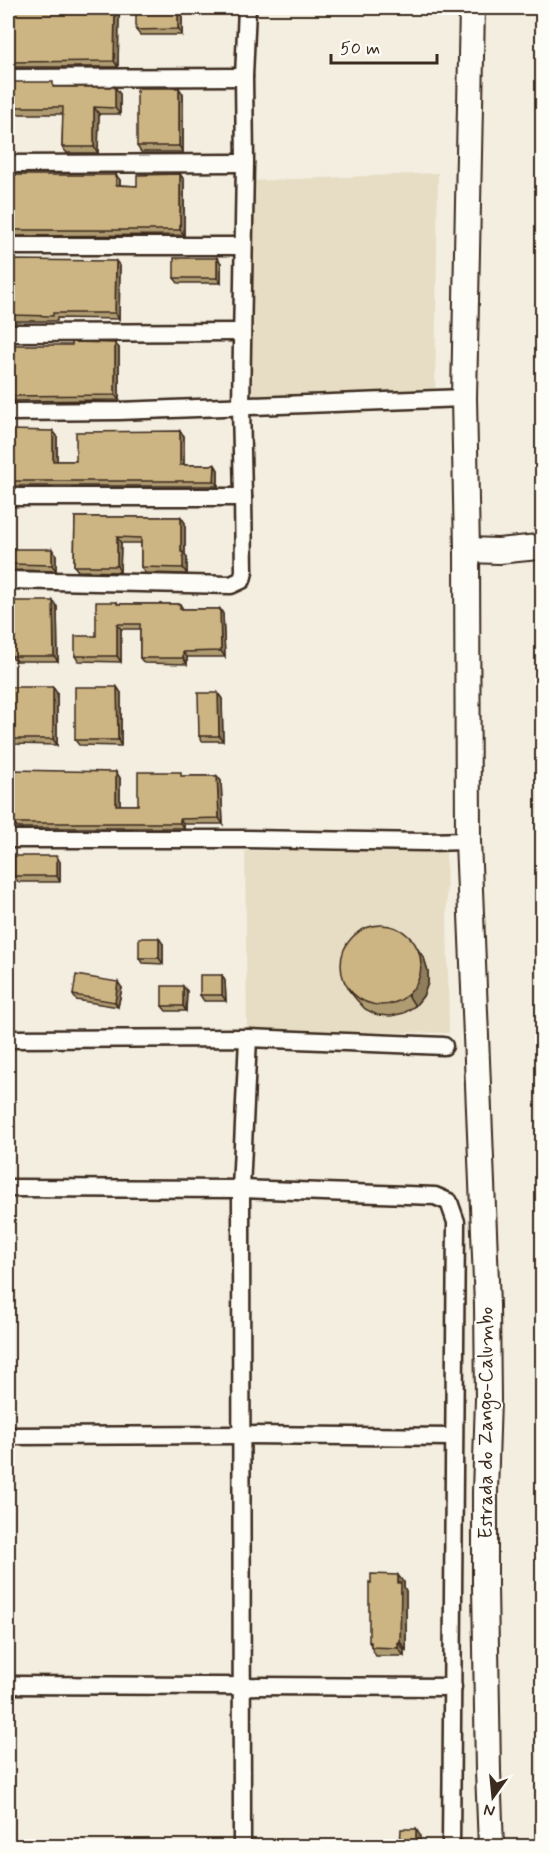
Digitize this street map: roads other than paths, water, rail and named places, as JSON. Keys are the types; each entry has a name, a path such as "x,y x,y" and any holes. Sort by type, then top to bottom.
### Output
{"main road":[{"name":"Estrada do Zango-Calumbo","path":"472,8 464,398 468,841 487,1305 485,1586 491,1846"},
{"path":"467,550 499,551 543,545"}],"street":[{"path":"8,580 231,585 242,579 244,572 241,406 244,77 247,8"},
{"path":"8,78 244,77"},
{"path":"8,164 245,163"},
{"path":"8,246 243,246"},
{"path":"8,333 242,332"},
{"path":"8,412 119,411 464,398"},
{"path":"8,497 243,497"},
{"path":"8,839 468,841"},
{"path":"242,1846 242,1189 248,1038"},
{"path":"8,1039 248,1038 444,1046"},
{"path":"8,1188 242,1189 435,1196 449,1202 456,1222 451,1846"},
{"path":"8,1436 453,1437"},
{"path":"8,1685 453,1687"}]}
